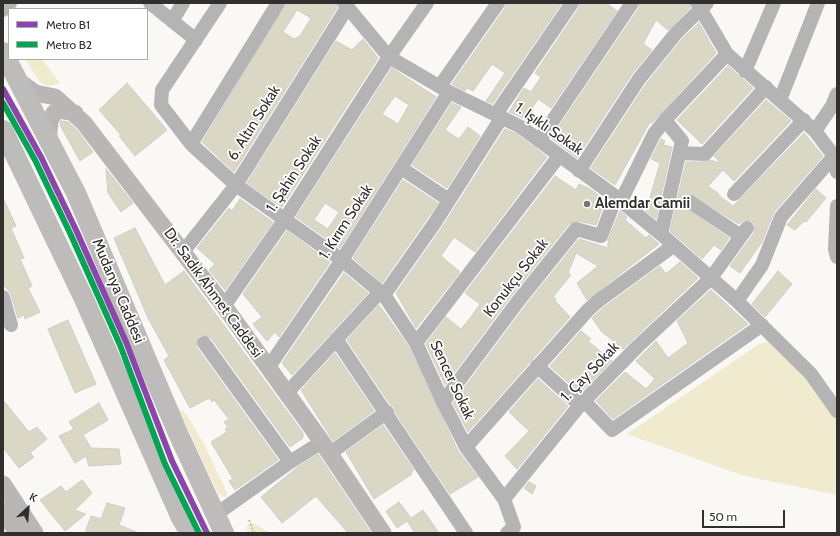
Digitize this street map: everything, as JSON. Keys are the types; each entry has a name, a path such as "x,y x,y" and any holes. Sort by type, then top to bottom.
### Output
{"highway":[{"name":"Mudanya Caddesi","path":"3,52 48,142 76,193 177,432 224,533"},
{"path":"3,130 84,299 181,518 190,533"}],"main road":[{"name":"Dr. Sadık Ahmet Caddesi","path":"17,80 35,93 55,97 74,113 224,306 326,448 377,530"},
{"path":"48,142 50,121 54,114 58,110 74,113"},
{"path":"3,484 35,533"},
{"path":"3,511 17,533"}],"street":[{"path":"3,10 10,3"},
{"path":"150,3 196,40 220,3"},
{"path":"172,21 183,3"},
{"path":"191,144 278,3"},
{"name":"1. Şahin Sokak","path":"224,306 285,219 389,57 427,3"},
{"name":"1. Kırım Sokak","path":"268,368 342,260 401,168 445,89 498,3"},
{"path":"286,394 336,338 382,293 449,200 499,115 572,3"},
{"path":"540,141 632,3"},
{"path":"745,71 774,3"},
{"path":"780,100 818,3"},
{"path":"579,171 639,79 677,32 702,5 727,54 815,131 834,156 837,172"},
{"name":"1. Işıklı Sokak","path":"346,6 389,57 445,89 521,127 618,199 661,234 737,301 811,374 837,411"},
{"name":"6. Altın Sokak","path":"183,252 236,185 346,6"},
{"name":"Sencer Sokak","path":"196,40 162,90 161,105 191,144 236,185 342,260 382,293 416,343 443,402 466,447 504,499 510,530"},
{"path":"618,199 648,146 665,120 727,54"},
{"path":"680,152 705,154 766,87"},
{"path":"815,131 835,100"},
{"path":"661,234 682,141 665,120"},
{"path":"734,194 804,120"},
{"path":"416,343 559,156"},
{"path":"737,301 762,264 781,218 834,156"},
{"path":"401,168 449,200"},
{"name":"Konukçu Sokak","path":"443,402 519,300 576,229 601,236 618,199"},
{"name":"1. Çay Sokak","path":"504,499 582,403 711,278 744,232 690,202"},
{"path":"837,206 835,249 837,257"},
{"path":"466,447 537,366 598,301 673,246"},
{"path":"3,297 11,325"},
{"path":"537,366 612,430 762,325"},
{"path":"336,338 387,412 466,533"},
{"path":"204,343 290,462"},
{"path":"215,515 290,462 326,448 387,412"}],"path":[{"path":"249,520 254,533"}],"shaded area":[{"path":"26,60 43,60 60,83 49,86 39,81"},
{"path":"769,342 779,346 837,416 837,495 741,475 627,434 759,344"},
{"path":"178,408 187,415 204,444 227,493 227,498 218,494"},
{"path":"252,523 270,533 247,533 247,525"}],"building":[{"path":"286,3 336,3 337,8 234,172 202,142","holes":["297,10 311,18 300,36 294,39 283,32"]},
{"path":"506,3 562,3 493,103 491,103 486,101 505,73 492,64 473,91 467,88 465,91 452,84 505,8"},
{"path":"580,3 606,3 617,11 551,108 538,99 525,119 509,112 524,88 531,92 541,77 535,73 579,8"},
{"path":"640,3 689,3 690,8 668,30 656,20 643,44 652,50 632,74 577,158 551,138 639,8"},
{"path":"699,23 716,53 652,123 650,122 615,185 591,168 646,84 683,38"},
{"path":"363,39 378,58 282,207 247,183 336,41 352,50"},
{"path":"728,66 753,88 702,144 677,120"},
{"path":"392,68 436,97 340,248 296,217","holes":["395,96 409,105 398,124 382,114","325,203 339,212 328,229 314,220"]},
{"path":"127,83 167,130 135,156 119,136 121,135 99,110"},
{"path":"766,100 791,121 734,181 723,170 708,186 733,206 804,133 823,156 774,212 762,242 740,273 730,266 754,233 755,225 752,221 744,220 739,224 690,194 683,198 683,206 729,238 721,250 714,245 702,259 670,231 686,162 705,162 710,160 721,163 714,156"},
{"path":"452,103 461,107 445,130 459,139 468,127 480,136 447,188 412,165"},
{"path":"61,121 68,122 77,130 93,152 80,161 60,125"},
{"path":"505,129 517,134 547,157 475,252 454,237 441,256 460,272 416,328 396,293 441,229"},
{"path":"661,139 665,141 663,145 672,147 656,219 646,211 660,163 651,159"},
{"path":"106,169 133,203 121,212 108,193"},
{"path":"555,176 576,190 579,184 590,189 605,200 596,225 578,221 569,224 512,295 445,385 426,344 446,317 461,329 471,317 480,304 465,293"},
{"path":"403,180 438,203 382,283 353,258"},
{"path":"816,189 826,198 806,222 804,221 795,230 787,225"},
{"path":"3,198 16,226 11,228 24,258 20,259 32,286 28,288 40,312 25,319 24,315 18,318 11,294 3,284"},
{"path":"240,199 273,222 225,290 209,270 215,264 197,248 229,208 232,211"},
{"path":"620,211 627,217 625,220 646,238 649,235 659,244 587,300 577,283 598,266 576,253 568,273 571,275 553,297 570,317 468,432 453,403 526,305 579,239 608,248 608,240"},
{"path":"135,228 165,285 184,271 303,433 303,438 290,447 211,338 204,335 199,336 196,343 197,348 278,460 235,490 229,481 233,479 211,442 227,432 225,429 228,427 224,422 229,419 214,400 212,402 209,398 190,408 164,360 169,356 148,318 114,238"},
{"path":"287,231 330,262 279,337 275,332 267,341 253,324 262,317 243,294"},
{"path":"680,262 698,278 623,349 601,331 592,318 603,308 660,266 666,274"},
{"path":"778,271 792,284 765,317 752,304"},
{"path":"344,273 368,293 292,375 282,363"},
{"path":"711,290 748,324 613,419 596,401 625,372 646,389 655,379 636,361 656,341 668,358 688,343 677,321"},
{"path":"379,305 409,347 458,451 478,477 450,494 395,412 394,407 390,404 347,340"},
{"path":"68,320 96,384 75,393 48,329"},
{"path":"581,331 591,339 588,341 612,361 580,393 550,366"},
{"path":"335,353 374,411 333,441 301,390"},
{"path":"538,379 568,406 517,469 505,456 529,431 509,412"},
{"path":"3,400 29,432 37,427 47,439 30,453 34,457 19,468 3,448"},
{"path":"99,403 108,420 83,435 91,448 119,449 121,464 89,466 86,456 75,463 59,436 74,429 69,422"},
{"path":"383,425 414,470 411,472 412,474 374,499 346,452"},
{"path":"318,454 371,533 348,533 316,496 282,523 261,497 299,466"},
{"path":"82,480 92,493 75,510 86,514 65,531 40,500 61,486 66,492"},
{"path":"529,482 536,486 532,494 524,488"},
{"path":"399,502 411,518 423,510 439,533 415,533 407,521 397,528 386,511"},
{"path":"107,503 125,508 119,525 139,533 85,533 91,516 101,519"}],"metro line":[{"name":"B1","path":"3,89 41,157 76,230 126,342 172,461 207,533"},
{"name":"B2","path":"3,103 35,160 70,233 120,345 165,464 199,533"}],"place":[{"name":"Alemdar Camii","path":"587,204"}]}
